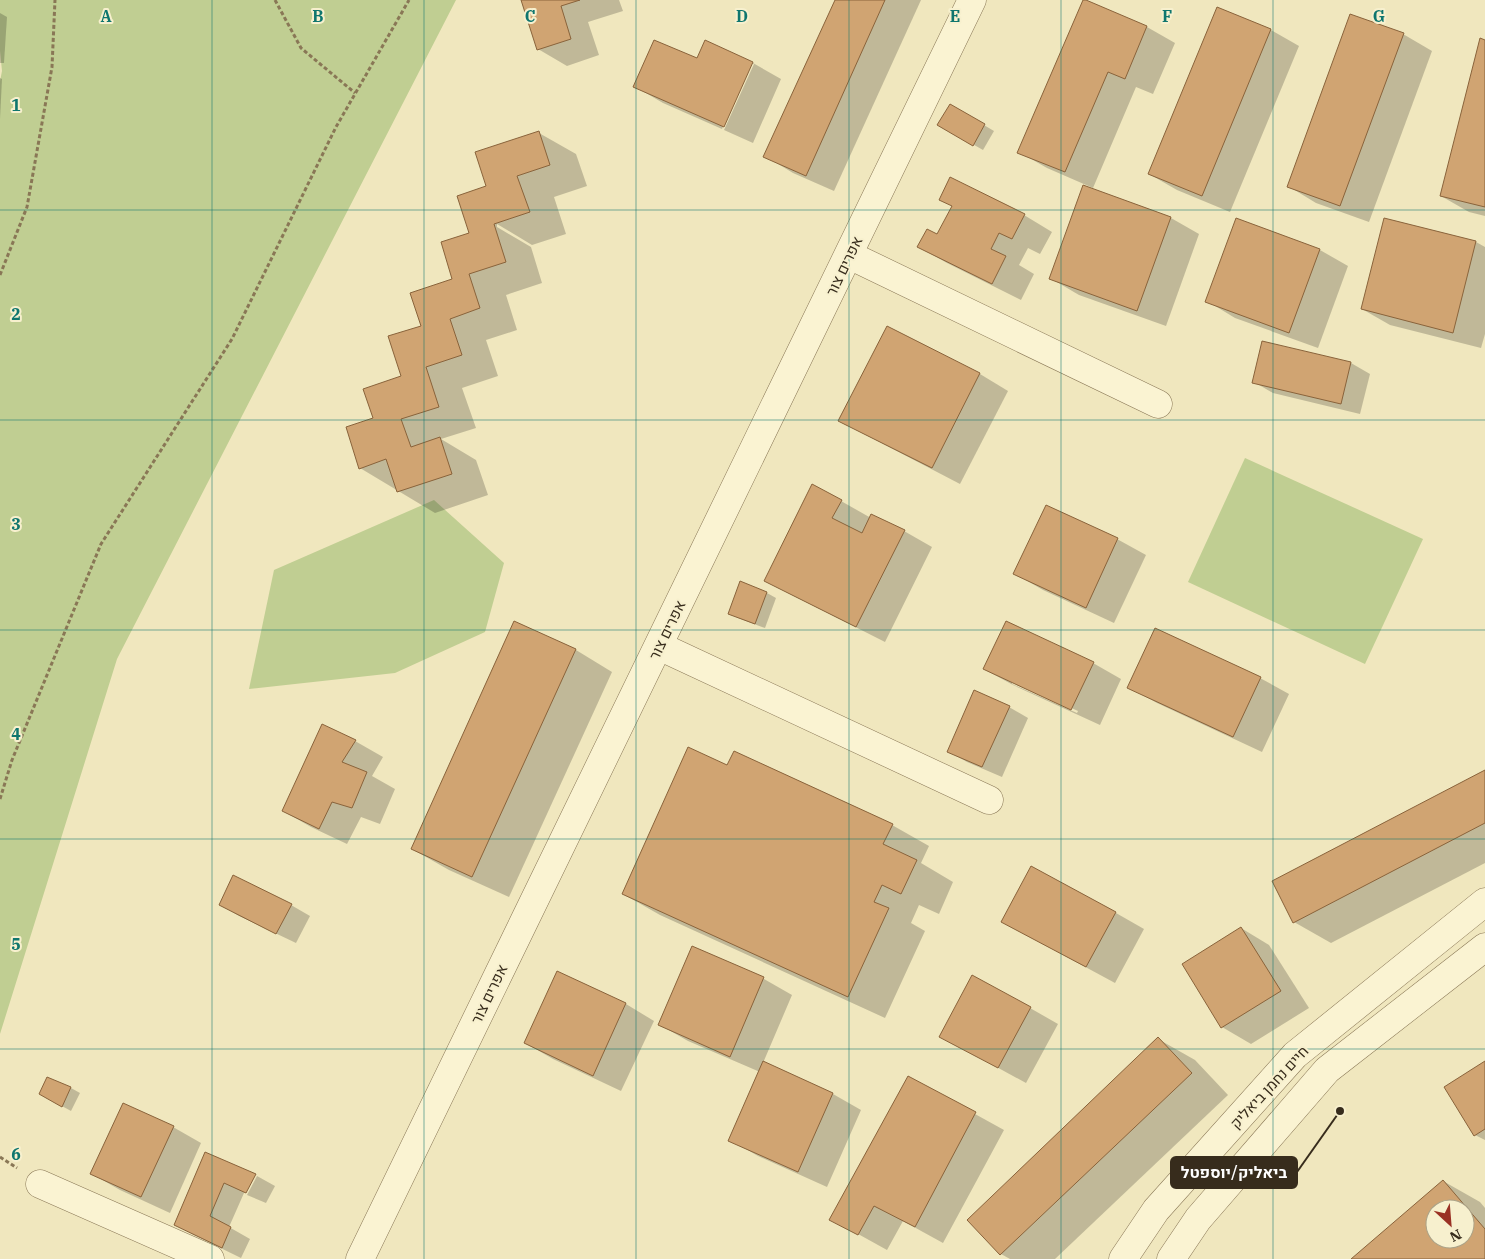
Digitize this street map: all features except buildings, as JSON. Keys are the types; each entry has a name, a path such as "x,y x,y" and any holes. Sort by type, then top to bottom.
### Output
{"street":[{"name":"אפרים צור","path":"360,1259 972,0"},
{"path":"849,255 1158,404"},
{"path":"659,646 989,800"},
{"name":"חיים נחמן ביאליק","path":"1123,1259 1156,1210 1295,1055 1485,902"},
{"name":"חיים נחמן ביאליק","path":"1171,1259 1198,1219 1327,1070 1485,947"},
{"path":"40,1184 210,1259"}],"path":[{"path":"0,275 27,207 52,67 54,0"},
{"path":"275,0 301,48 355,92"},
{"path":"0,799 12,760 101,544 232,339 336,127 409,0"}],"green space":[{"path":"0,0 456,0 117,659 0,1034 0,81 2,71"},
{"path":"1245,458 1423,539 1365,664 1188,582"},
{"path":"434,500 504,563 485,632 395,673 249,689 274,570"}],"place":[{"name":"ביאליק/יוספטל","path":"1340,1111"}]}
